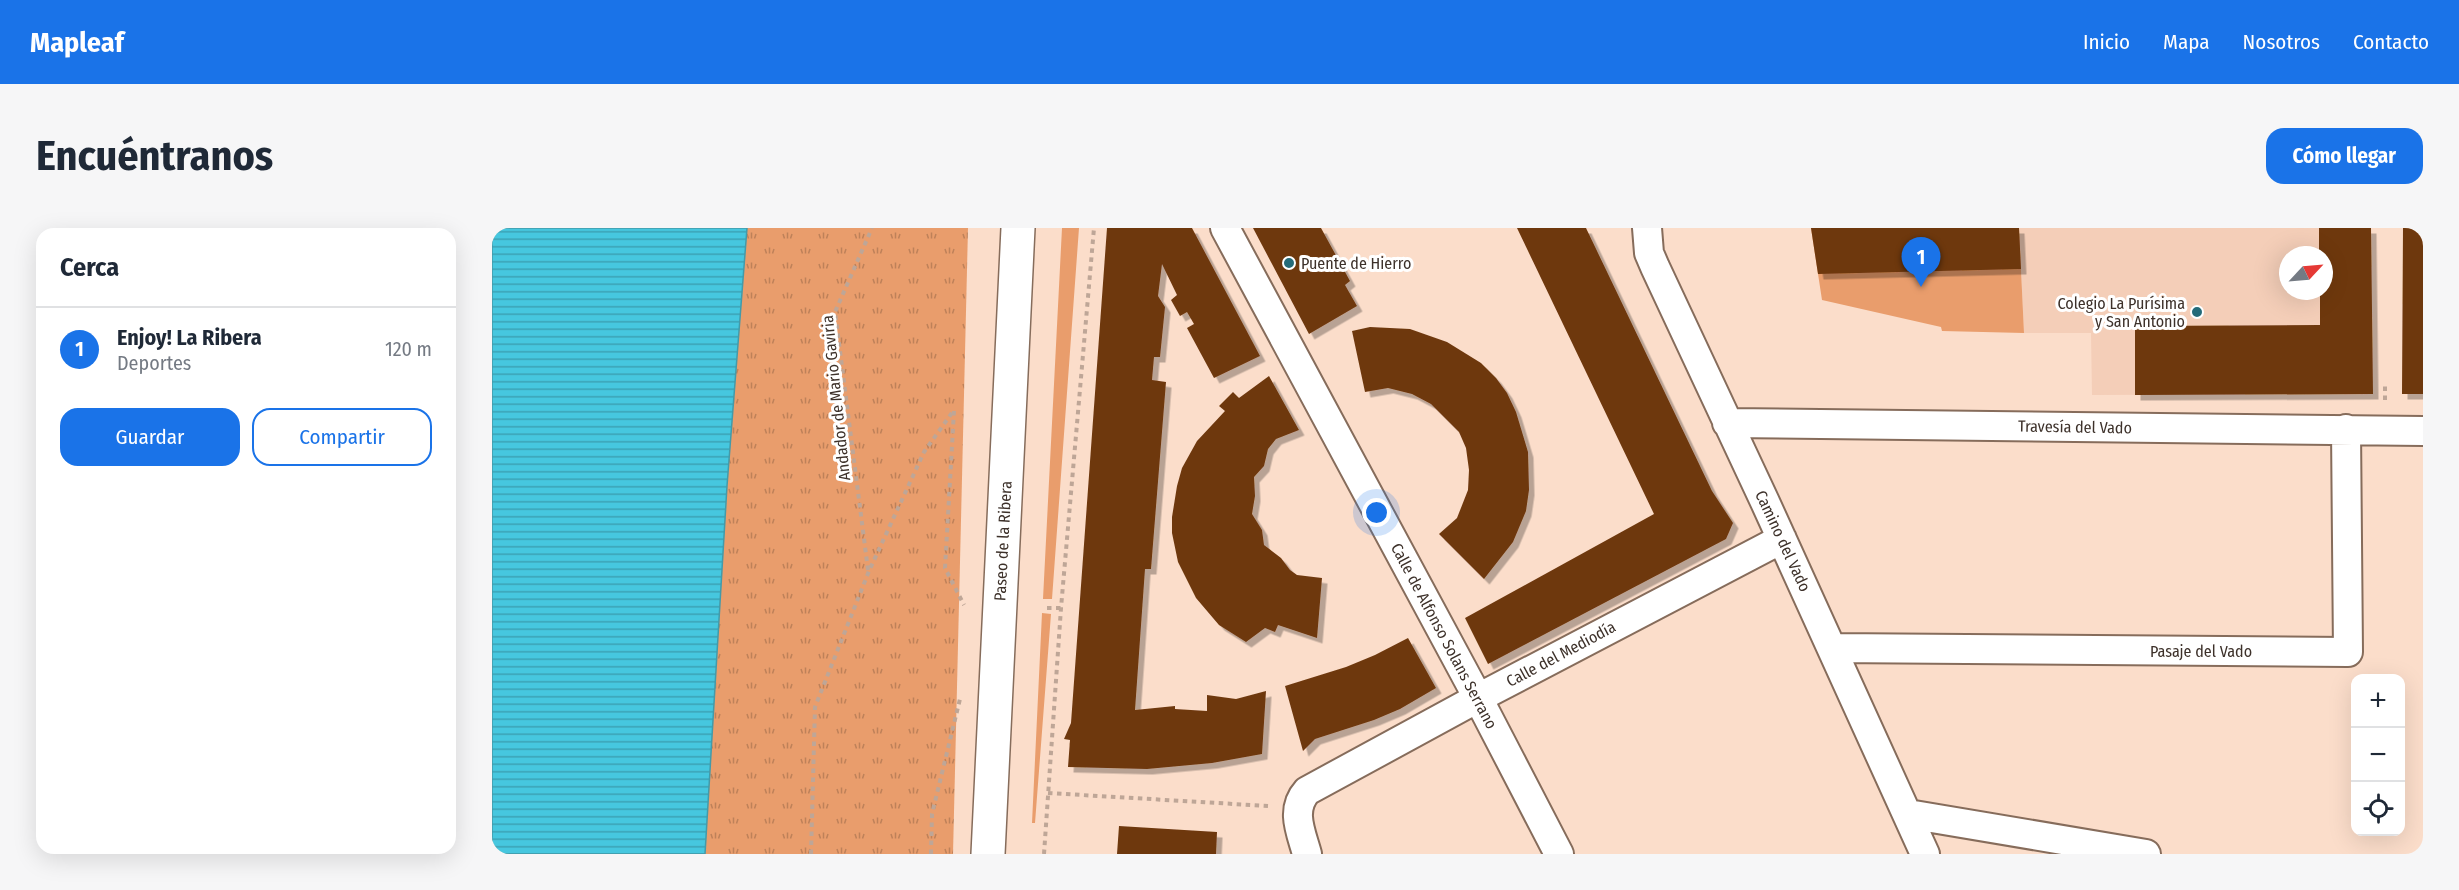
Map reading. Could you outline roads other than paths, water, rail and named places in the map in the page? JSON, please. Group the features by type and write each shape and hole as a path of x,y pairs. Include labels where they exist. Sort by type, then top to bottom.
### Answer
{"main road":[{"name":"Paseo de la Ribera","path":"988,854 1018,228"}],"street":[{"name":"Calle de Alfonso Solans Serrano","path":"1225,228 1478,698 1559,854"},
{"name":"Camino del Vado","path":"1647,228 1649,253 1655,267 1925,854"},
{"name":"Travesía del Vado","path":"1727,423 2423,431"},
{"name":"Pasaje del Vado","path":"1832,648 2348,652 2346,429"},
{"name":"Calle del Mediodía","path":"1307,854 1297,819 1297,808 1299,800 1307,791 1478,698 1782,539"},
{"path":"1908,814 2146,854"}],"water":[{"path":"492,228 747,228 727,486 705,854 492,854"}],"place":[{"name":"Puente de Hierro","path":"1289,263"},
{"name":"Enjoy! La Ribera","path":"1921,287"},
{"name":"Colegio La Purísima y San Antonio","path":"2197,312"}]}
